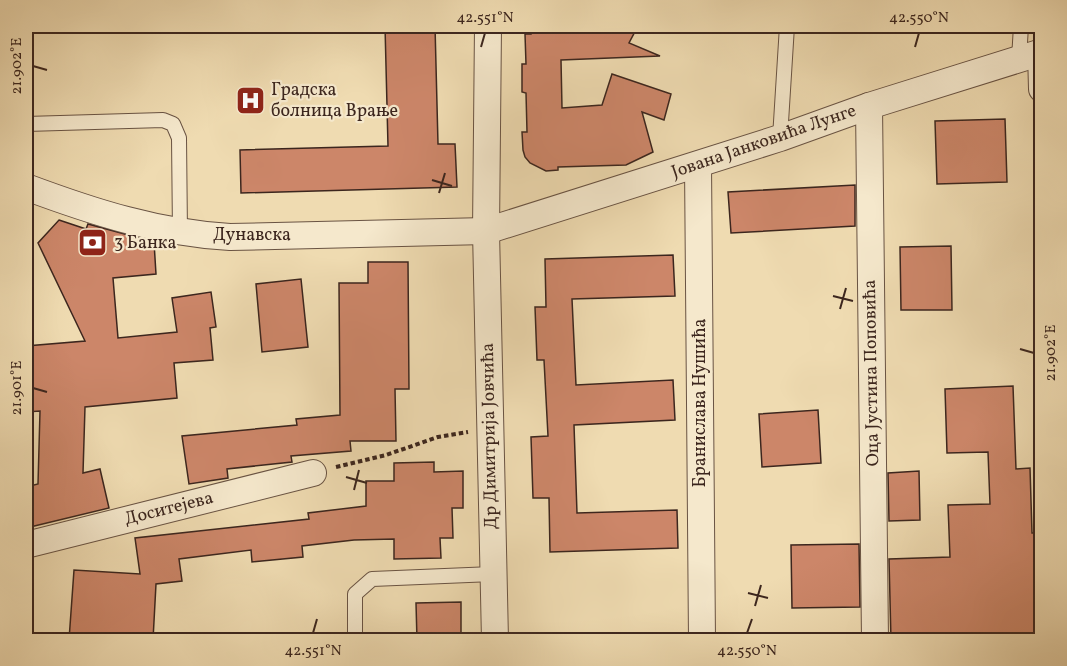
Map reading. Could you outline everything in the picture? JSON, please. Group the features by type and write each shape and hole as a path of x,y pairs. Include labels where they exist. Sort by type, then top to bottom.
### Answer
{"street":[{"name":"Др Димитрија Јовчића","path":"488,26 486,231 495,640"},
{"name":"Јована Јанковића Лунге","path":"486,231 698,165 869,106 1034,54"},
{"path":"1034,54 1041,89"},
{"name":"Оца Јустина Поповића","path":"869,106 875,640"},
{"name":"Бранислава Нушића","path":"698,165 702,640"},
{"name":"Дунавска","path":"26,187 96,212 193,235 230,237 486,231"},
{"name":"Доситејева","path":"26,545 313,473"}],"lane":[{"path":"780,138 787,26"},
{"path":"1021,26 1034,54"},
{"path":"26,124 163,120 173,124 180,138 180,232"},
{"path":"355,640 355,594 372,579 494,574"}],"path":[{"path":"313,473 386,455 438,437 489,429"}],"building":[{"path":"385,26 435,26 438,144 455,144 457,187 241,193 240,150 388,146"},
{"path":"531,26 638,26 629,43 660,56 561,60 562,108 602,105 612,74 671,94 664,120 642,112 653,152 626,165 558,167 558,170 546,171 530,163 523,150 522,132 527,132 526,93 522,92 522,64 526,64 525,34 531,34"},
{"path":"1005,119 1007,182 937,184 935,121"},
{"path":"855,185 855,226 731,233 728,192"},
{"path":"59,220 86,229 88,224 154,242 156,274 113,278 118,338 177,332 172,298 211,292 216,327 210,328 213,360 174,363 177,398 85,407 83,473 100,469 109,508 26,528 26,487 38,484 40,411 26,412 26,346 85,341 38,243"},
{"path":"951,246 952,310 901,310 900,247"},
{"path":"673,255 675,296 572,299 576,385 673,380 675,420 574,425 577,513 677,510 678,548 550,552 549,498 533,498 531,437 548,436 544,360 537,360 535,307 546,307 545,259"},
{"path":"368,262 408,262 409,389 395,389 396,441 350,441 351,451 291,456 292,462 227,469 228,478 189,484 182,436 297,425 296,419 340,415 339,283 368,283"},
{"path":"301,279 308,347 262,352 256,284"},
{"path":"1013,386 1016,469 1030,468 1032,533 1037,533 1040,640 891,640 889,559 950,557 948,505 990,504 988,452 947,453 945,389"},
{"path":"818,410 821,463 762,467 759,414"},
{"path":"434,462 434,472 463,471 463,508 452,508 453,538 440,538 441,558 394,559 394,539 354,540 302,546 303,557 252,562 251,550 179,559 182,581 156,584 153,640 69,640 74,570 140,574 135,538 309,519 308,513 366,506 366,481 394,481 394,463"},
{"path":"919,471 920,520 889,521 888,473"},
{"path":"859,544 860,607 792,608 791,545"},
{"path":"461,602 461,640 417,640 416,603"}],"place":[{"name":"Градска болница Врање","path":"250,100"},
{"name":"3 Банка","path":"93,243"}]}
